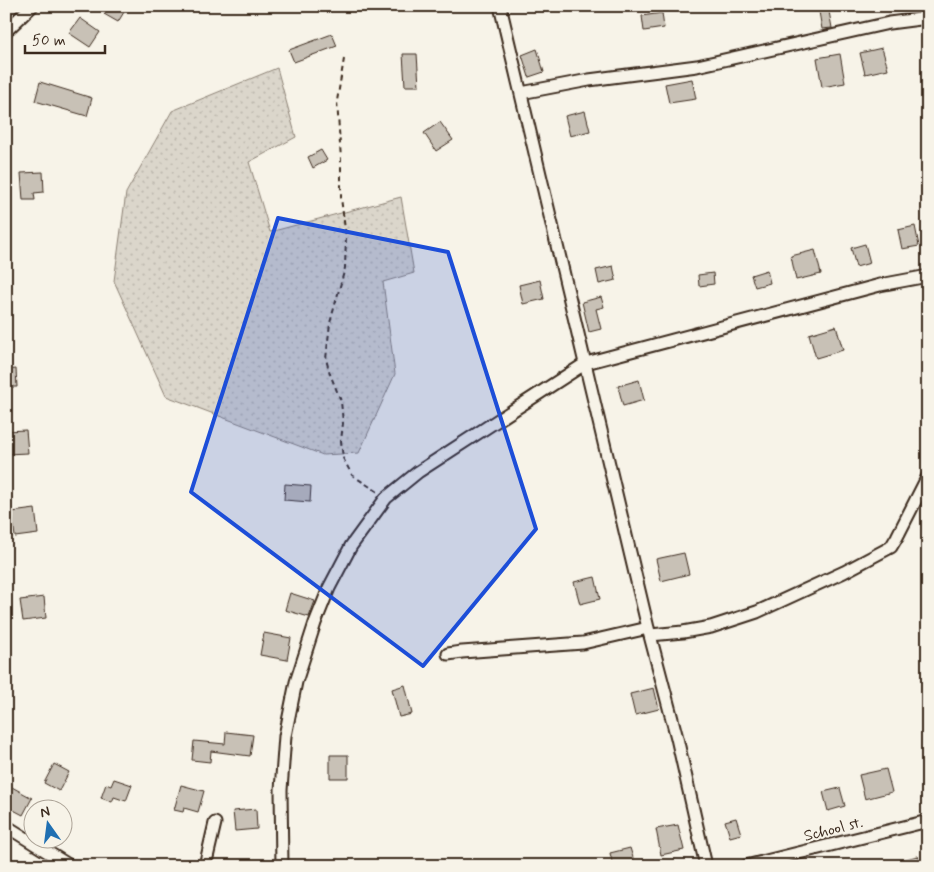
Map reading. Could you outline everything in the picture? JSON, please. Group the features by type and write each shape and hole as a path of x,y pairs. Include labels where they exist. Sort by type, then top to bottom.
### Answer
{"street":[{"path":"6,32 32,6"},
{"path":"500,6 649,631 677,738 706,866"},
{"path":"521,93 589,80 697,66 889,23 928,18"},
{"path":"282,866 284,736 296,682 314,623 329,588 351,546 386,498 418,472 586,362 880,286 928,276"},
{"path":"448,654 583,643 649,631 683,632 738,620 844,572 891,547 928,476"},
{"name":"School st.","path":"746,866 928,821"},
{"path":"205,866 215,823"},
{"path":"6,826 70,866"}],"path":[{"path":"344,59 337,101 341,159 341,198 346,237 345,268 330,323 326,359 341,401 344,423 341,441 343,458 352,475 386,498"}],"highlighted area":[{"path":"278,218 448,252 536,529 423,666 191,492"}],"shaded area":[{"path":"277,68 296,137 249,162 270,232 401,197 414,273 383,282 395,374 359,453 323,455 166,396 114,281 126,193 172,111"}],"building":[{"path":"109,6 115,6 124,12 118,22 104,14"},
{"path":"818,6 828,6 832,28 822,29"},
{"path":"662,13 664,28 644,31 642,16"},
{"path":"80,18 100,32 90,47 69,33"},
{"path":"332,34 337,46 294,62 289,50"},
{"path":"882,48 888,69 865,74 860,53"},
{"path":"537,49 544,72 529,77 522,55"},
{"path":"403,54 417,54 419,86 405,86"},
{"path":"840,54 845,83 822,87 817,58"},
{"path":"692,79 696,99 669,103 665,84"},
{"path":"40,82 92,98 87,116 35,101"},
{"path":"585,111 590,131 570,136 565,116"},
{"path":"440,122 453,140 436,151 424,133"},
{"path":"321,150 327,160 313,168 308,157"},
{"path":"43,172 44,192 34,193 35,200 23,200 21,173"},
{"path":"915,226 919,246 902,249 898,230"},
{"path":"865,244 870,263 856,267 851,248"},
{"path":"815,250 821,274 796,280 791,256"},
{"path":"613,266 616,280 599,284 596,270"},
{"path":"767,270 770,283 755,287 751,275"},
{"path":"713,273 714,284 699,286 698,275"},
{"path":"540,280 544,299 523,304 519,285"},
{"path":"601,297 604,307 596,309 601,329 589,332 582,302"},
{"path":"836,326 843,350 816,358 809,334"},
{"path":"16,369 17,387 6,387 6,370"},
{"path":"639,380 644,400 623,406 618,386"},
{"path":"26,430 28,453 6,454 6,431"},
{"path":"285,484 311,486 310,502 284,500"},
{"path":"35,509 38,534 15,537 12,512"},
{"path":"684,553 689,574 661,581 656,559"},
{"path":"595,577 600,599 580,604 574,582"},
{"path":"290,593 315,601 309,617 285,610"},
{"path":"44,597 46,618 23,621 20,600"},
{"path":"264,633 291,638 287,660 260,655"},
{"path":"405,685 412,714 399,717 392,689"},
{"path":"654,688 659,709 635,715 630,694"},
{"path":"226,732 253,735 250,756 211,751 210,762 192,760 194,741 225,744"},
{"path":"330,755 348,755 348,778 330,778"},
{"path":"54,764 69,772 59,791 44,783"},
{"path":"886,769 892,792 865,799 859,775"},
{"path":"114,779 132,785 126,801 114,797 112,802 101,798 106,784 111,786"},
{"path":"181,785 204,791 198,812 184,808 183,812 174,810"},
{"path":"10,786 32,798 31,800 22,800 22,814 6,806 6,794"},
{"path":"840,788 845,806 828,811 823,792"},
{"path":"256,809 257,829 235,831 233,811"},
{"path":"736,818 741,834 730,837 725,821"},
{"path":"678,825 684,850 661,855 656,829"},
{"path":"630,848 635,864 613,866 610,853"},
{"path":"918,856 921,866 893,866 893,862"}]}
